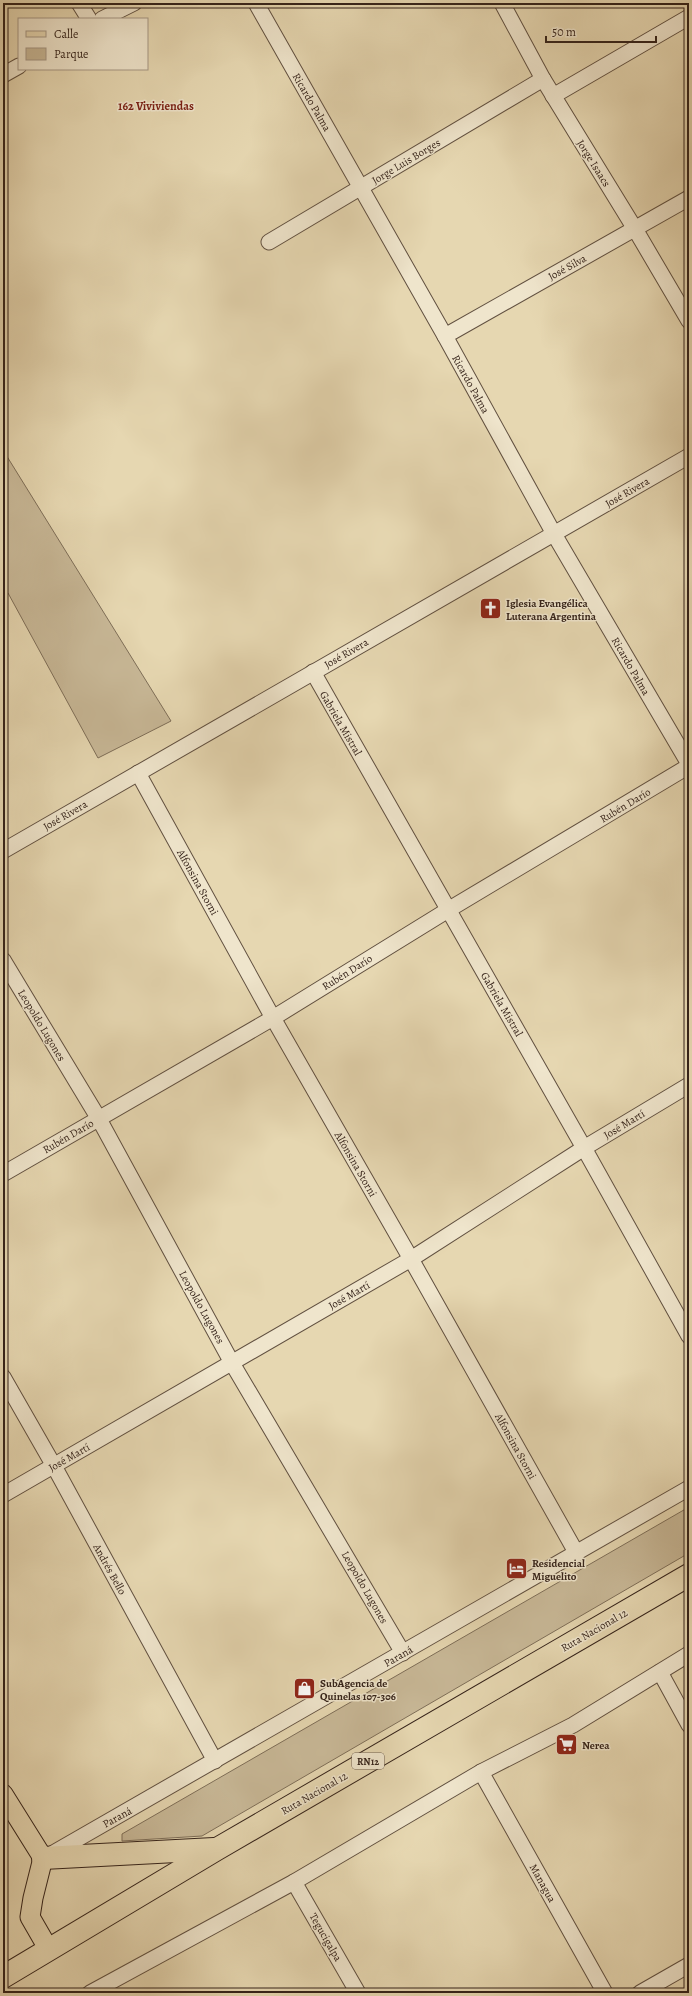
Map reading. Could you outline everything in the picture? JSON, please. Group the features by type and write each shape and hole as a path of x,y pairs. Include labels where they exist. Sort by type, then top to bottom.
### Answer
{"highway":[{"name":"Ruta Nacional 12","path":"3,1977 217,1849 689,1575"},
{"path":"43,1858 217,1849"}],"main road":[{"path":"3,1794 43,1858 30,1917 49,1950"}],"street":[{"path":"80,3 88,18"},
{"path":"104,18 134,3"},
{"name":"Ricardo Palma","path":"256,3 445,336 554,534 689,765"},
{"name":"Jorge Isaacs","path":"502,3 543,79 635,229 689,321"},
{"path":"553,96 689,17"},
{"path":"3,75 18,67"},
{"name":"Jorge Luis Borges","path":"269,242 543,79"},
{"name":"José Silva","path":"445,336 689,198"},
{"name":"José Rivera","path":"3,851 689,456"},
{"name":"Gabriela Mistral","path":"313,672 584,1148 689,1336"},
{"name":"Rubén Darío","path":"3,1174 272,1018 689,765"},
{"name":"Alfonsina Storni","path":"138,773 272,1018 411,1259 577,1554"},
{"name":"Leopoldo Lugones","path":"3,960 99,1118 232,1363 403,1653"},
{"name":"José Martí","path":"3,1495 411,1259 584,1148 689,1085"},
{"name":"Andrés Bello","path":"3,1377 54,1466 215,1762"},
{"name":"Paraná","path":"43,1858 215,1762 689,1488"},
{"path":"90,1993 116,1987 481,1772 573,1725 689,1654"},
{"path":"660,1672 689,1725"},
{"name":"Managua","path":"481,1772 605,1993"},
{"name":"Tegucigalpa","path":"294,1882 358,1993"},
{"path":"640,1993 689,1965"}],"green space":[{"path":"3,450 171,721 98,758 8,593 3,595"},
{"path":"689,1507 689,1553 202,1836 122,1841 122,1834"}],"place":[{"name":"Iglesia Evangélica Luterana Argentina","path":"490,609"},
{"name":"Residencial Miguelito","path":"517,1569"},
{"name":"SubAgencia de Quinelas 107-306","path":"305,1689"},
{"name":"Nerea","path":"566,1745"}],"district":[{"name":"162 Viviviendas","path":"156,106"}]}
